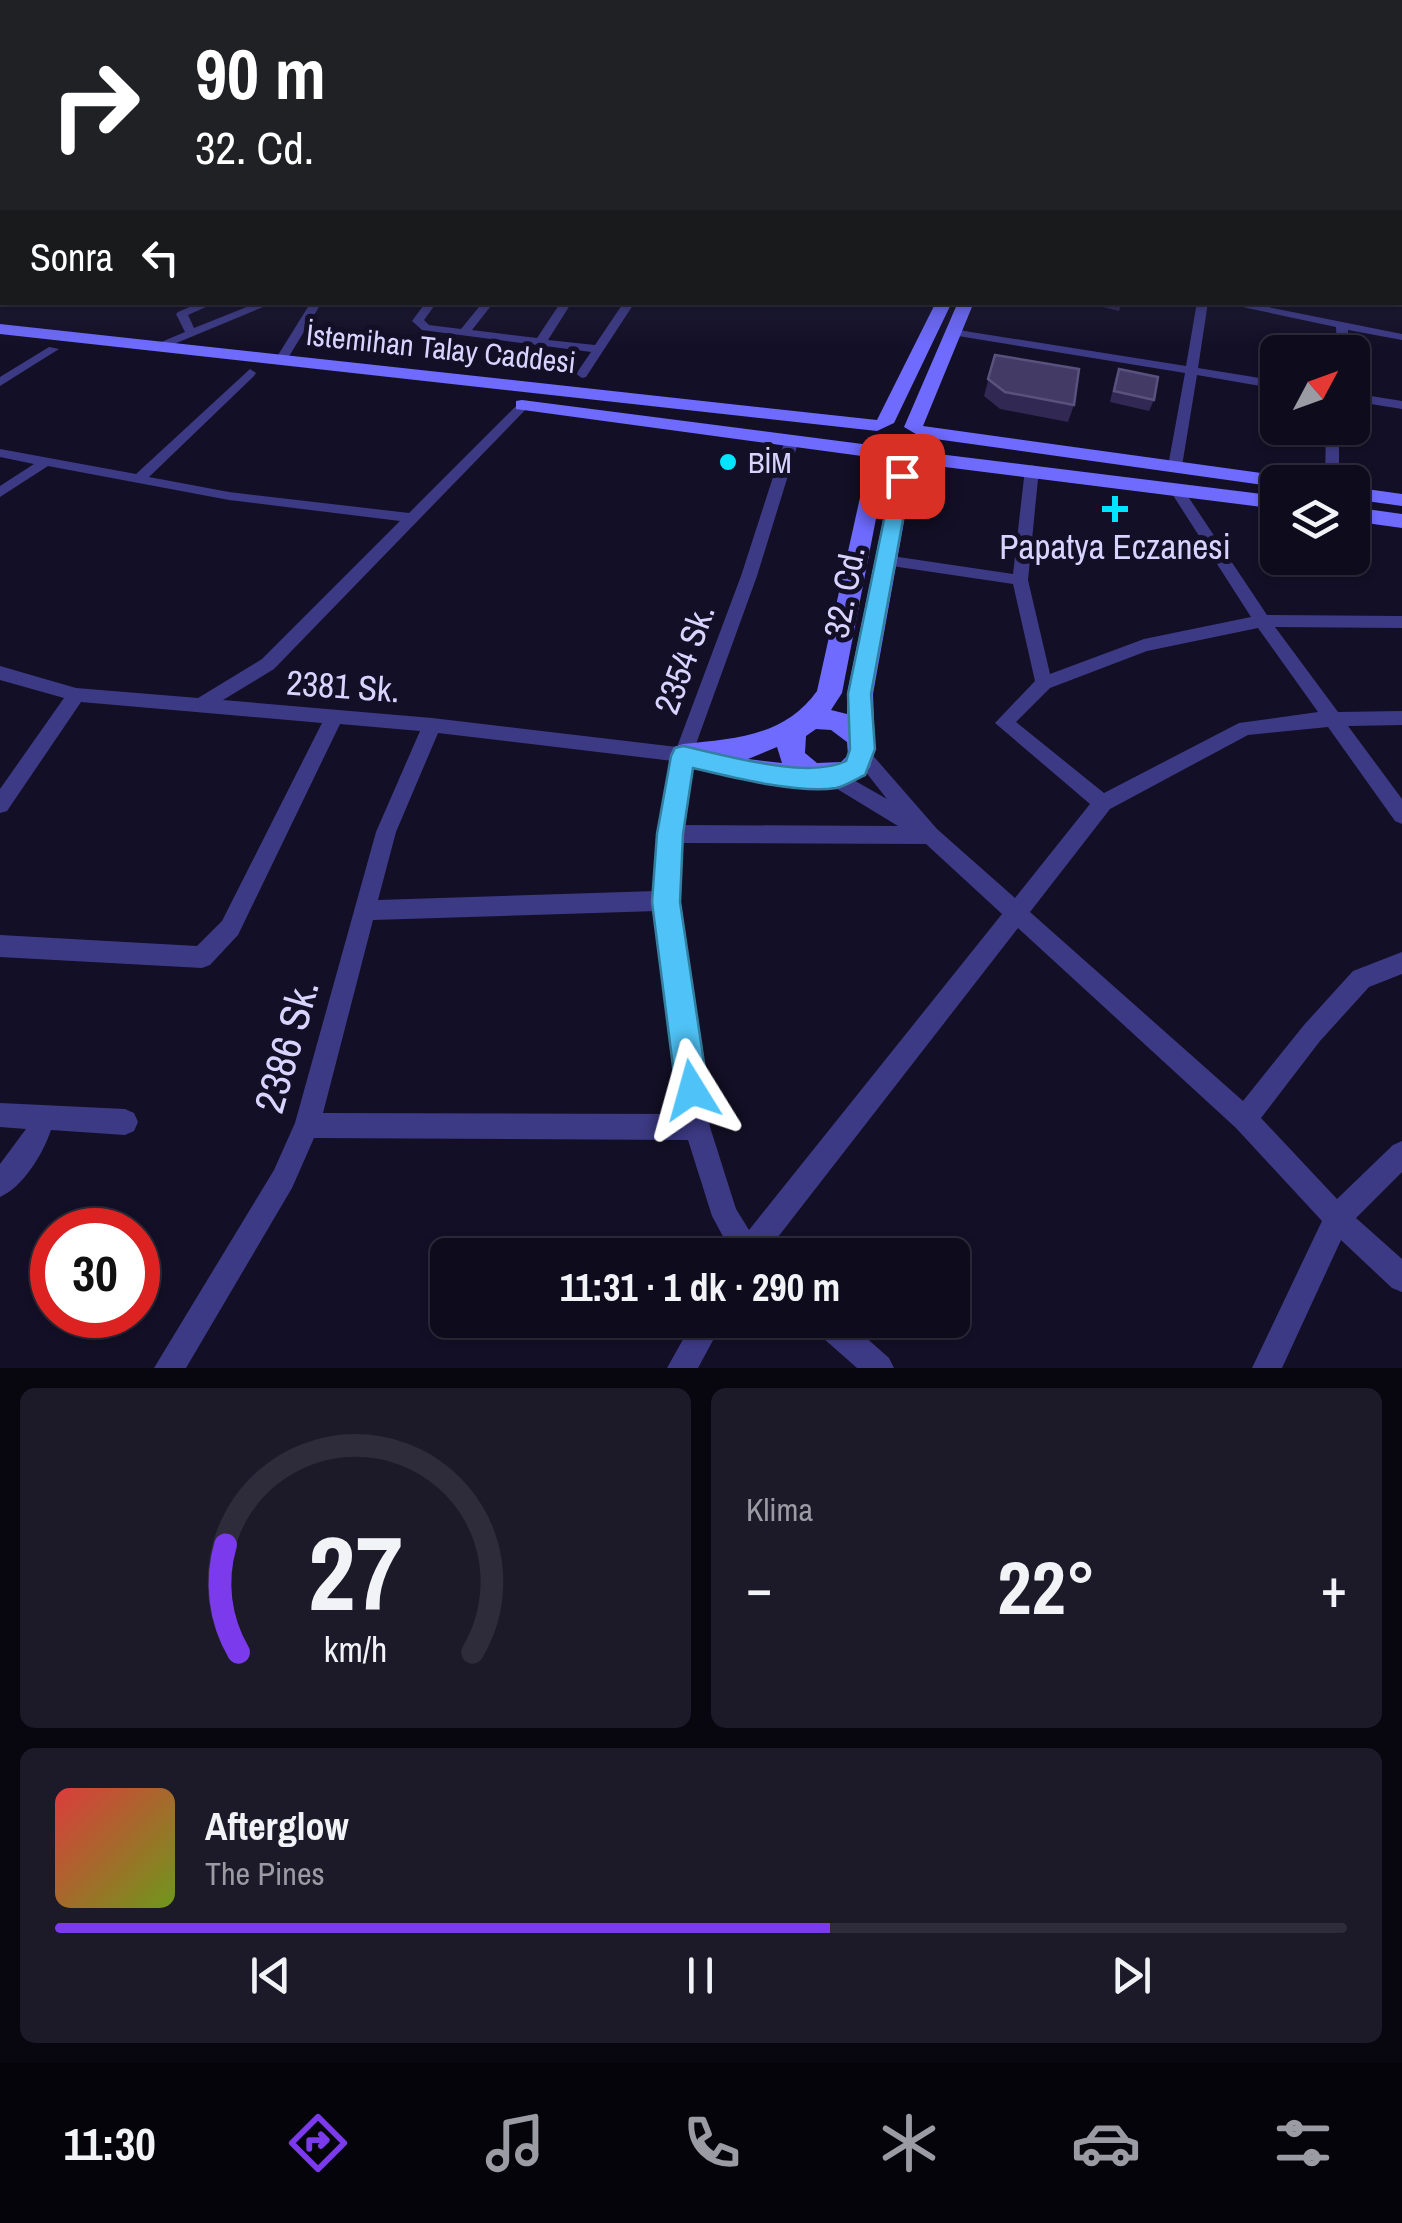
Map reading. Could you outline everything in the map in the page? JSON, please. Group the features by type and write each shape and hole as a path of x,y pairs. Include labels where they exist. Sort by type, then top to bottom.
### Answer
{"main road":[{"path":"881,424 942,305"},
{"path":"917,429 965,305"},
{"name":"İstemihan Talay Caddesi","path":"0,329 917,429"},
{"name":"İstemihan Talay Caddesi","path":"0,344 524,405 918,459"},
{"name":"32. Cd.","path":"802,725 830,693 874,454 864,439 881,424"},
{"path":"917,429 931,447 918,459"},
{"path":"917,429 1260,479"},
{"path":"918,459 1260,501"},
{"name":"32. Cd.","path":"861,748 860,694 885,560 902,476 918,459"},
{"path":"1370,496 1402,500"},
{"path":"1370,517 1402,521"},
{"path":"845,724 861,748 856,768 829,778 752,771 683,756 744,749 802,725 845,724"},
{"path":"802,725 789,749 793,759 811,774 829,778"}],"street":[{"path":"191,334 182,314 204,305"},
{"path":"158,347 263,305"},
{"path":"281,360 315,305"},
{"path":"430,305 418,321 426,328 597,350"},
{"path":"465,332 487,305"},
{"path":"540,343 565,305"},
{"path":"582,374 628,305"},
{"path":"1174,466 1202,305"},
{"path":"1239,305 1402,337"},
{"path":"1342,326 1342,335"},
{"path":"952,332 1260,382"},
{"path":"0,382 53,349"},
{"path":"138,480 250,373"},
{"path":"1370,400 1402,405"},
{"path":"198,706 268,664 524,405"},
{"name":"2354 Sk.","path":"738,1238 725,1216 697,1127 666,902 670,834 683,756 749,576 792,440"},
{"path":"0,453 138,480 410,518"},
{"path":"0,494 44,463"},
{"path":"1032,470 1020,580 1044,683"},
{"path":"1176,489 1262,621 1402,814"},
{"path":"885,560 1020,580"},
{"path":"1103,803 1004,723 1044,683 1144,645 1262,621 1402,622"},
{"name":"2381 Sk.","path":"0,673 76,694 432,725 683,756"},
{"path":"0,805 76,694"},
{"path":"0,946 202,957 230,928 334,718"},
{"path":"761,1238 1103,803 1245,728 1333,719 1402,718"},
{"name":"2386 Sk.","path":"169,1368 283,1179 307,1124 386,832 432,725"},
{"path":"861,748 930,836 1245,1119 1338,1218 1402,1278"},
{"path":"829,778 930,836"},
{"path":"670,834 930,836"},
{"path":"366,910 666,902"},
{"path":"1245,1119 1312,1033 1361,979 1402,963"},
{"path":"0,1115 125,1122"},
{"path":"0,1184 34,1144 43,1117"},
{"path":"307,1124 697,1127"},
{"path":"1267,1368 1338,1218 1402,1154"},
{"path":"682,1368 700,1338"},
{"path":"845,1338 879,1368"}],"building":[{"path":"995,355 1079,369 1074,405 1005,392 988,379"},
{"path":"1119,369 1158,377 1154,400 1114,391"}],"place":[{"name":"BİM","path":"728,462"},
{"name":"Papatya Eczanesi","path":"1115,509"}],"route":[{"path":"692,1090 666,902 670,834 683,756 752,771 823,778 836,778 856,768 862,759 860,694 902,476"}]}
